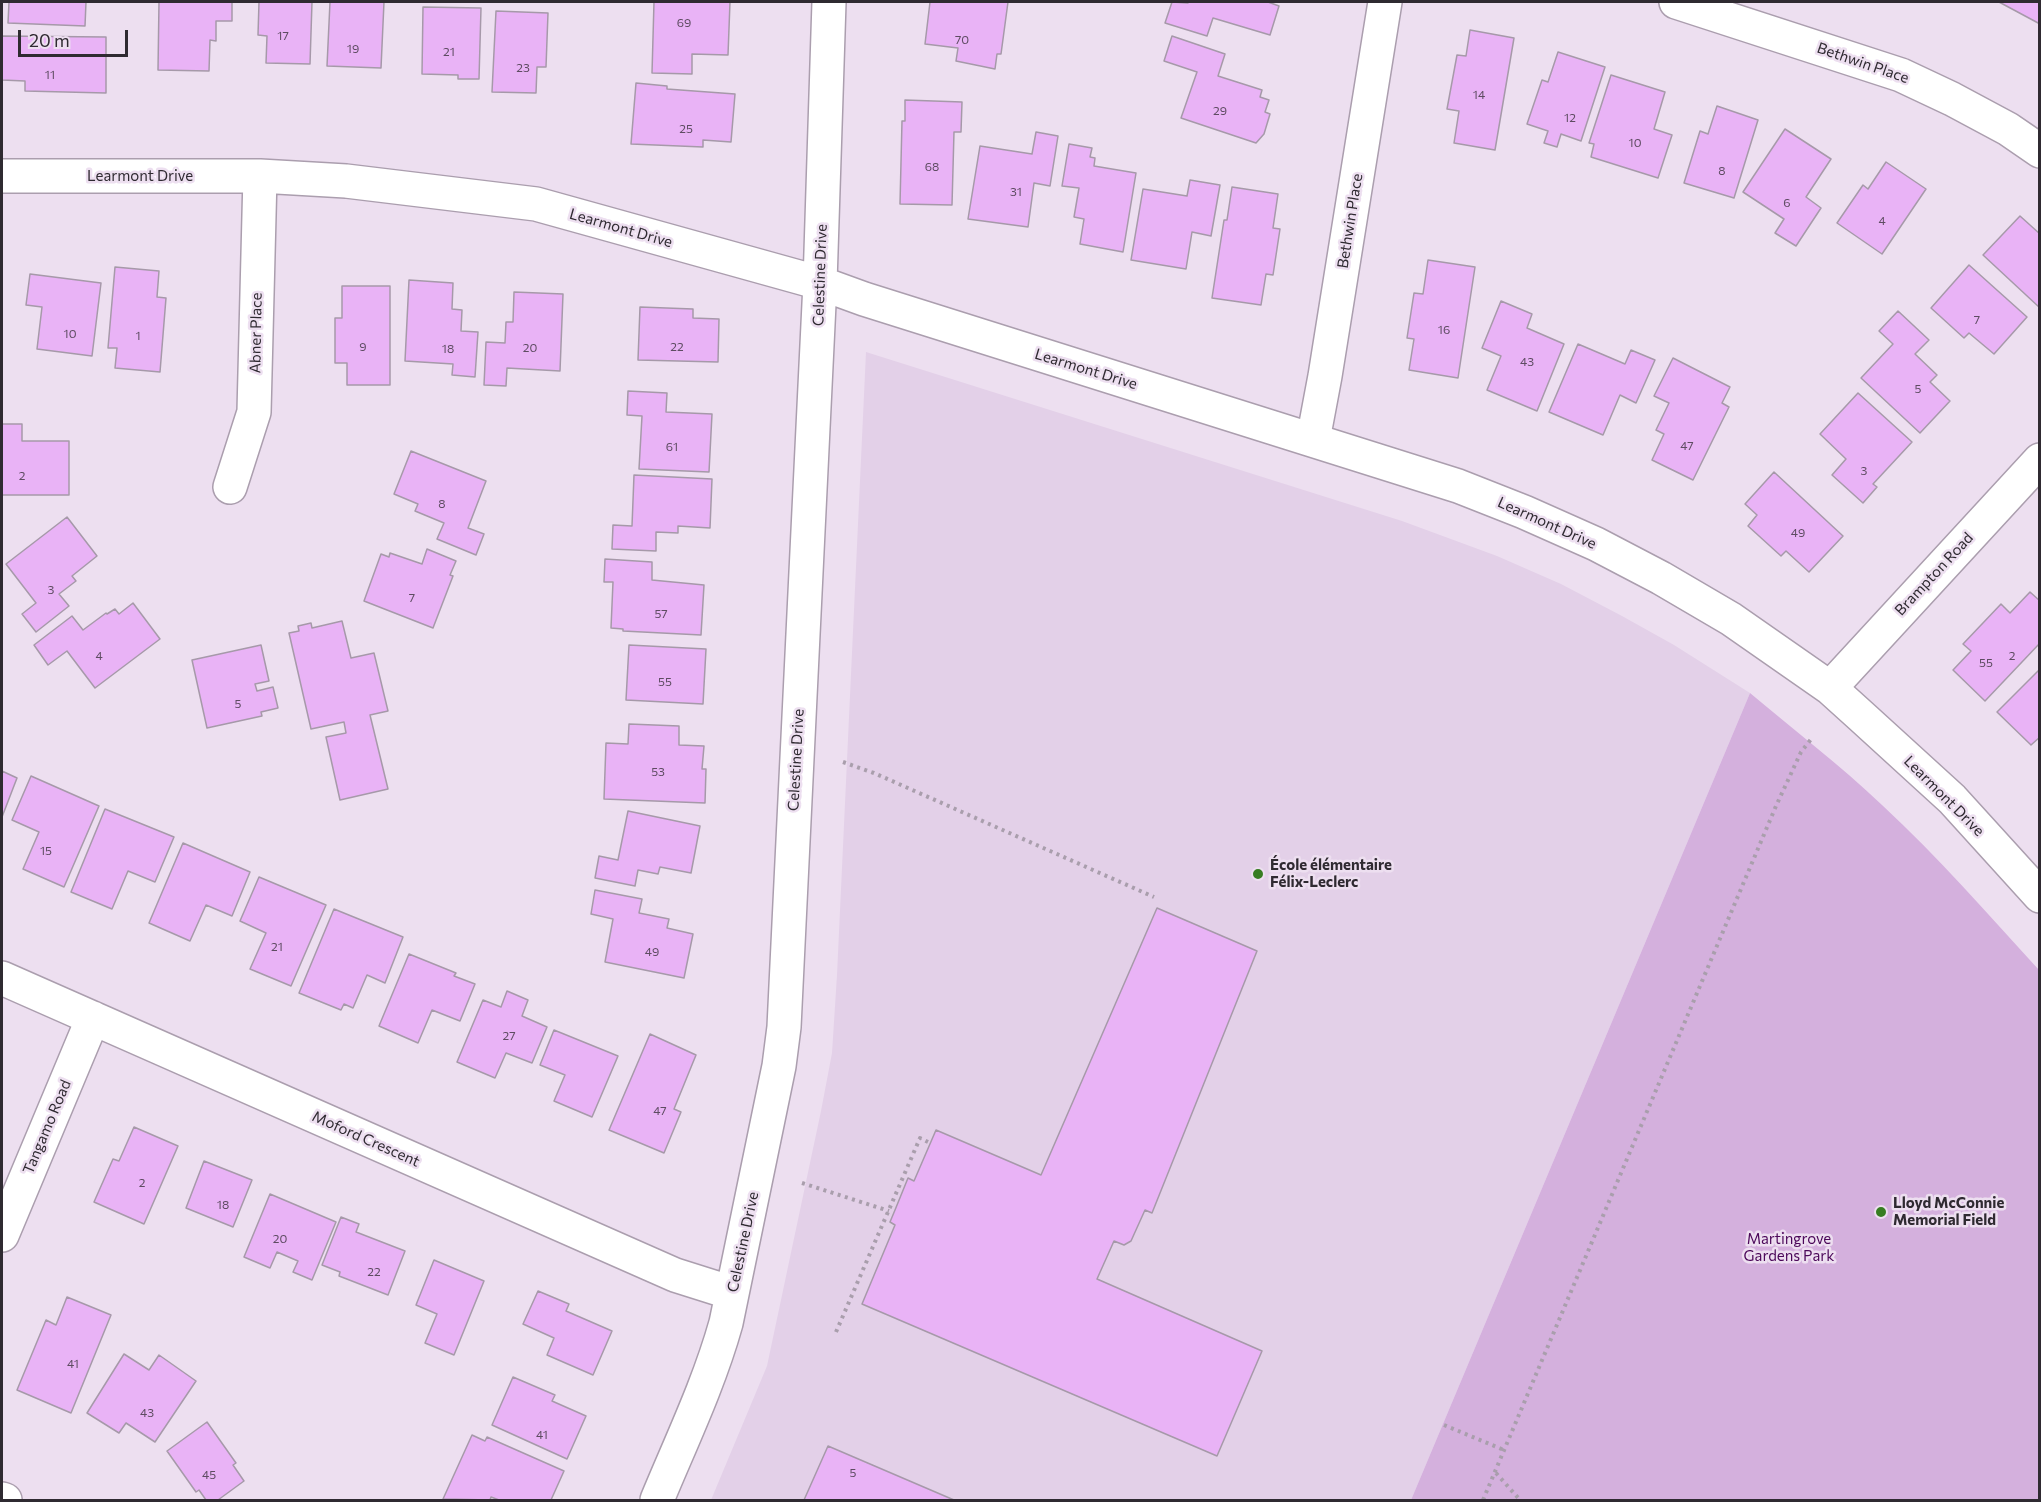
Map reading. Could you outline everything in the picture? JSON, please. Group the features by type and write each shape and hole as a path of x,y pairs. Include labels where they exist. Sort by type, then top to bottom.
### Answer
{"street":[{"name":"Celestine Drive","path":"657,1500 716,1357 732,1293 779,1066 784,1028 820,283 829,2"},
{"name":"Bethwin Place","path":"1313,440 1385,2"},
{"name":"Bethwin Place","path":"1676,2 1901,75 2008,129 2040,151"},
{"name":"Learmont Drive","path":"2,176 260,176 346,181 536,204 820,283 864,299 1458,486 1596,544 1661,578 1731,619 1830,688 1952,799 2040,896"},
{"name":"Abner Place","path":"230,487 254,412 260,176"},
{"name":"Brampton Road","path":"1830,688 2040,460"},
{"name":"Moford Crescent","path":"2,978 675,1275 732,1293"},
{"name":"Tangamo Road","path":"2,1235 93,1018"}],"path":[{"path":"1483,1500 1776,806 1801,752 1812,738"},
{"path":"843,762 874,773 1154,897"},
{"path":"836,1332 920,1138 928,1142"},
{"path":"802,1183 889,1211"},
{"path":"1444,1425 1504,1450"},
{"path":"1496,1473 1520,1500"}],"shaded area":[{"name":"École élémentaire Félix-Leclerc","path":"866,352 1402,521 1497,556 1561,584 1622,616 1674,645 1750,693 1411,1500 711,1500 767,1366 832,1053"}],"green space":[{"name":"Martingrove Gardens Park","path":"1750,693 1850,776 1903,825 2039,970 2039,1500 1411,1500"}],"building":[{"path":"9,2 86,2 85,26 8,23"},
{"path":"159,2 232,2 232,21 216,21 216,41 210,40 209,71 158,70"},
{"path":"259,2 312,2 310,64 266,63 267,36 258,35"},
{"path":"330,2 384,2 381,68 327,66"},
{"path":"654,2 730,2 728,55 692,54 692,74 652,73"},
{"path":"930,2 1008,2 1001,54 997,54 995,69 956,61 958,48 925,44"},
{"path":"1172,2 1268,2 1279,6 1270,35 1213,18 1207,36 1165,23"},
{"path":"1999,2 2040,2 2040,24"},
{"path":"423,7 481,8 479,79 458,79 458,75 422,74"},
{"path":"496,11 548,13 546,67 537,67 536,93 492,92"},
{"path":"1470,30 1514,38 1495,150 1454,143 1459,111 1447,109 1457,55 1466,56"},
{"path":"2,36 106,37 106,93 25,91 25,81 2,80"},
{"path":"1172,36 1225,54 1218,76 1262,90 1260,97 1269,100 1265,112 1270,114 1264,134 1256,143 1181,118 1197,72 1164,61"},
{"path":"1558,52 1605,67 1581,141 1561,134 1557,147 1544,143 1548,131 1527,124 1542,80 1548,82"},
{"path":"1611,75 1665,92 1654,129 1672,135 1658,178 1591,157 1594,144 1589,143"},
{"path":"636,83 667,86 667,89 735,94 731,142 703,140 703,147 631,144"},
{"path":"905,100 962,102 961,132 954,132 952,205 900,204 902,121 905,121"},
{"path":"1717,106 1758,120 1734,198 1684,183 1700,131 1708,134"},
{"path":"1785,129 1831,159 1806,197 1821,208 1796,246 1775,233 1784,219 1743,192"},
{"path":"1036,132 1058,136 1050,186 1034,183 1028,227 968,219 980,146 1032,154"},
{"path":"1069,144 1092,148 1090,157 1095,158 1094,166 1136,173 1123,252 1080,244 1084,219 1074,217 1079,188 1062,186"},
{"path":"1886,162 1926,189 1882,254 1837,223 1863,185 1868,189"},
{"path":"1190,180 1220,185 1211,236 1192,232 1186,269 1131,260 1143,189 1187,196"},
{"path":"1232,187 1278,194 1273,228 1280,229 1273,275 1266,274 1261,305 1212,298 1224,220 1227,220"},
{"path":"2020,216 2040,234 2040,308 1983,255"},
{"path":"1428,260 1475,267 1458,378 1409,370 1414,339 1407,338 1414,293 1423,294"},
{"path":"1969,265 2027,317 1994,354 1969,333 1964,338 1931,308"},
{"path":"115,267 159,271 157,297 166,298 160,372 115,368 117,348 108,348"},
{"path":"30,274 101,283 92,356 37,349 42,307 26,305"},
{"path":"409,280 453,283 452,309 462,310 461,331 478,332 475,377 452,375 453,364 405,361"},
{"path":"342,286 390,286 390,385 347,385 347,363 335,363 335,318 342,318"},
{"path":"514,292 563,294 560,371 507,368 506,386 484,385 486,342 505,343 506,322 513,322"},
{"path":"1501,301 1532,314 1527,328 1564,344 1537,411 1487,390 1501,356 1482,348"},
{"path":"640,307 693,309 693,318 719,319 718,362 638,360"},
{"path":"1898,311 1929,340 1915,354 1937,375 1930,382 1950,401 1920,433 1861,378 1893,344 1879,331"},
{"path":"1578,344 1625,364 1631,350 1655,360 1636,403 1620,395 1603,435 1549,412"},
{"path":"1673,358 1730,387 1722,403 1729,407 1693,480 1652,460 1664,434 1656,430 1669,403 1654,396"},
{"path":"628,391 667,393 666,412 712,414 709,472 639,469 642,416 627,415"},
{"path":"1858,393 1912,442 1873,484 1877,487 1863,503 1832,475 1846,459 1820,434"},
{"path":"2,424 22,424 22,441 69,441 69,495 2,495"},
{"path":"411,451 486,481 468,528 484,534 476,555 437,539 444,523 415,511 418,504 394,494"},
{"path":"1774,472 1843,536 1809,572 1786,551 1781,556 1748,526 1757,515 1745,504"},
{"path":"634,475 712,479 710,528 678,526 678,533 656,532 656,551 612,549 613,525 632,526"},
{"path":"67,517 97,556 72,576 76,581 59,594 69,606 36,632 22,614 36,603 6,564"},
{"path":"427,549 456,561 450,575 453,576 433,628 364,601 381,554 389,557 390,553 422,564"},
{"path":"605,559 652,562 652,580 704,585 701,635 623,631 623,629 611,628 613,582 604,582"},
{"path":"2030,592 2040,601 2040,643 1985,701 1953,670 1971,651 1963,644 2001,604 2010,613"},
{"path":"133,603 160,639 95,688 67,651 48,665 34,645 72,616 83,630 106,613 115,609 119,614"},
{"path":"342,621 351,658 374,653 388,711 370,715 388,789 340,800 326,737 346,733 344,722 311,729 289,633 299,631 298,626 311,623 312,628"},
{"path":"261,645 269,681 255,684 257,691 273,687 278,708 261,712 262,716 207,728 192,660"},
{"path":"629,645 706,649 703,704 626,700"},
{"path":"2040,669 2040,737 2031,745 1997,712"},
{"path":"629,724 679,726 679,745 704,746 702,769 706,769 705,803 604,799 606,743 628,744"},
{"path":"2,771 17,778 2,817"},
{"path":"31,776 99,806 64,887 23,869 39,832 12,820"},
{"path":"105,809 174,837 155,882 128,871 112,909 71,892"},
{"path":"628,811 700,826 691,873 660,867 658,874 638,870 635,886 595,878 599,856 618,860"},
{"path":"183,843 250,872 232,916 206,905 190,941 149,923"},
{"path":"259,877 326,905 291,986 250,969 266,933 240,921"},
{"path":"595,890 642,899 639,913 669,919 667,928 693,934 684,978 605,962 613,919 591,914"},
{"path":"1157,908 1257,951 1152,1213 1145,1210 1131,1241 1124,1245 1114,1241 1097,1279 1262,1351 1217,1456 862,1304 895,1225 890,1222 908,1178 914,1181 936,1130 1041,1175"},
{"path":"334,909 403,937 385,983 367,975 353,1008 344,1004 341,1010 299,993"},
{"path":"409,954 456,973 454,976 475,984 460,1021 432,1010 418,1043 379,1026"},
{"path":"507,991 528,1000 522,1016 547,1027 532,1063 506,1053 495,1078 457,1062 483,1000 501,1007"},
{"path":"554,1030 618,1056 592,1117 554,1101 565,1075 540,1065"},
{"path":"650,1034 696,1055 674,1109 681,1112 664,1153 609,1130"},
{"path":"134,1127 178,1146 144,1224 94,1202 113,1159 119,1161"},
{"path":"204,1161 252,1180 233,1227 186,1208"},
{"path":"270,1194 336,1222 312,1280 293,1272 298,1261 277,1252 270,1268 244,1257"},
{"path":"341,1217 359,1224 356,1232 405,1251 388,1295 339,1276 340,1272 322,1265"},
{"path":"434,1260 484,1281 454,1355 425,1343 437,1314 416,1305"},
{"path":"538,1291 569,1304 566,1311 612,1331 593,1375 547,1355 554,1338 523,1324"},
{"path":"67,1297 111,1315 71,1413 17,1390 46,1320 56,1325"},
{"path":"124,1354 149,1370 159,1355 196,1381 155,1442 126,1423 119,1433 87,1413"},
{"path":"513,1377 555,1395 552,1401 586,1416 567,1459 492,1425"},
{"path":"207,1422 236,1463 233,1465 244,1481 218,1500 206,1500 199,1490 196,1492 167,1451"},
{"path":"472,1435 485,1441 487,1437 564,1471 551,1500 499,1500 491,1497 490,1500 443,1499"},
{"path":"828,1446 954,1500 804,1500"}],"place":[{"name":"École élémentaire Félix-Leclerc","path":"1258,874"},
{"name":"Lloyd McConnie Memorial Field","path":"1881,1212"}]}
